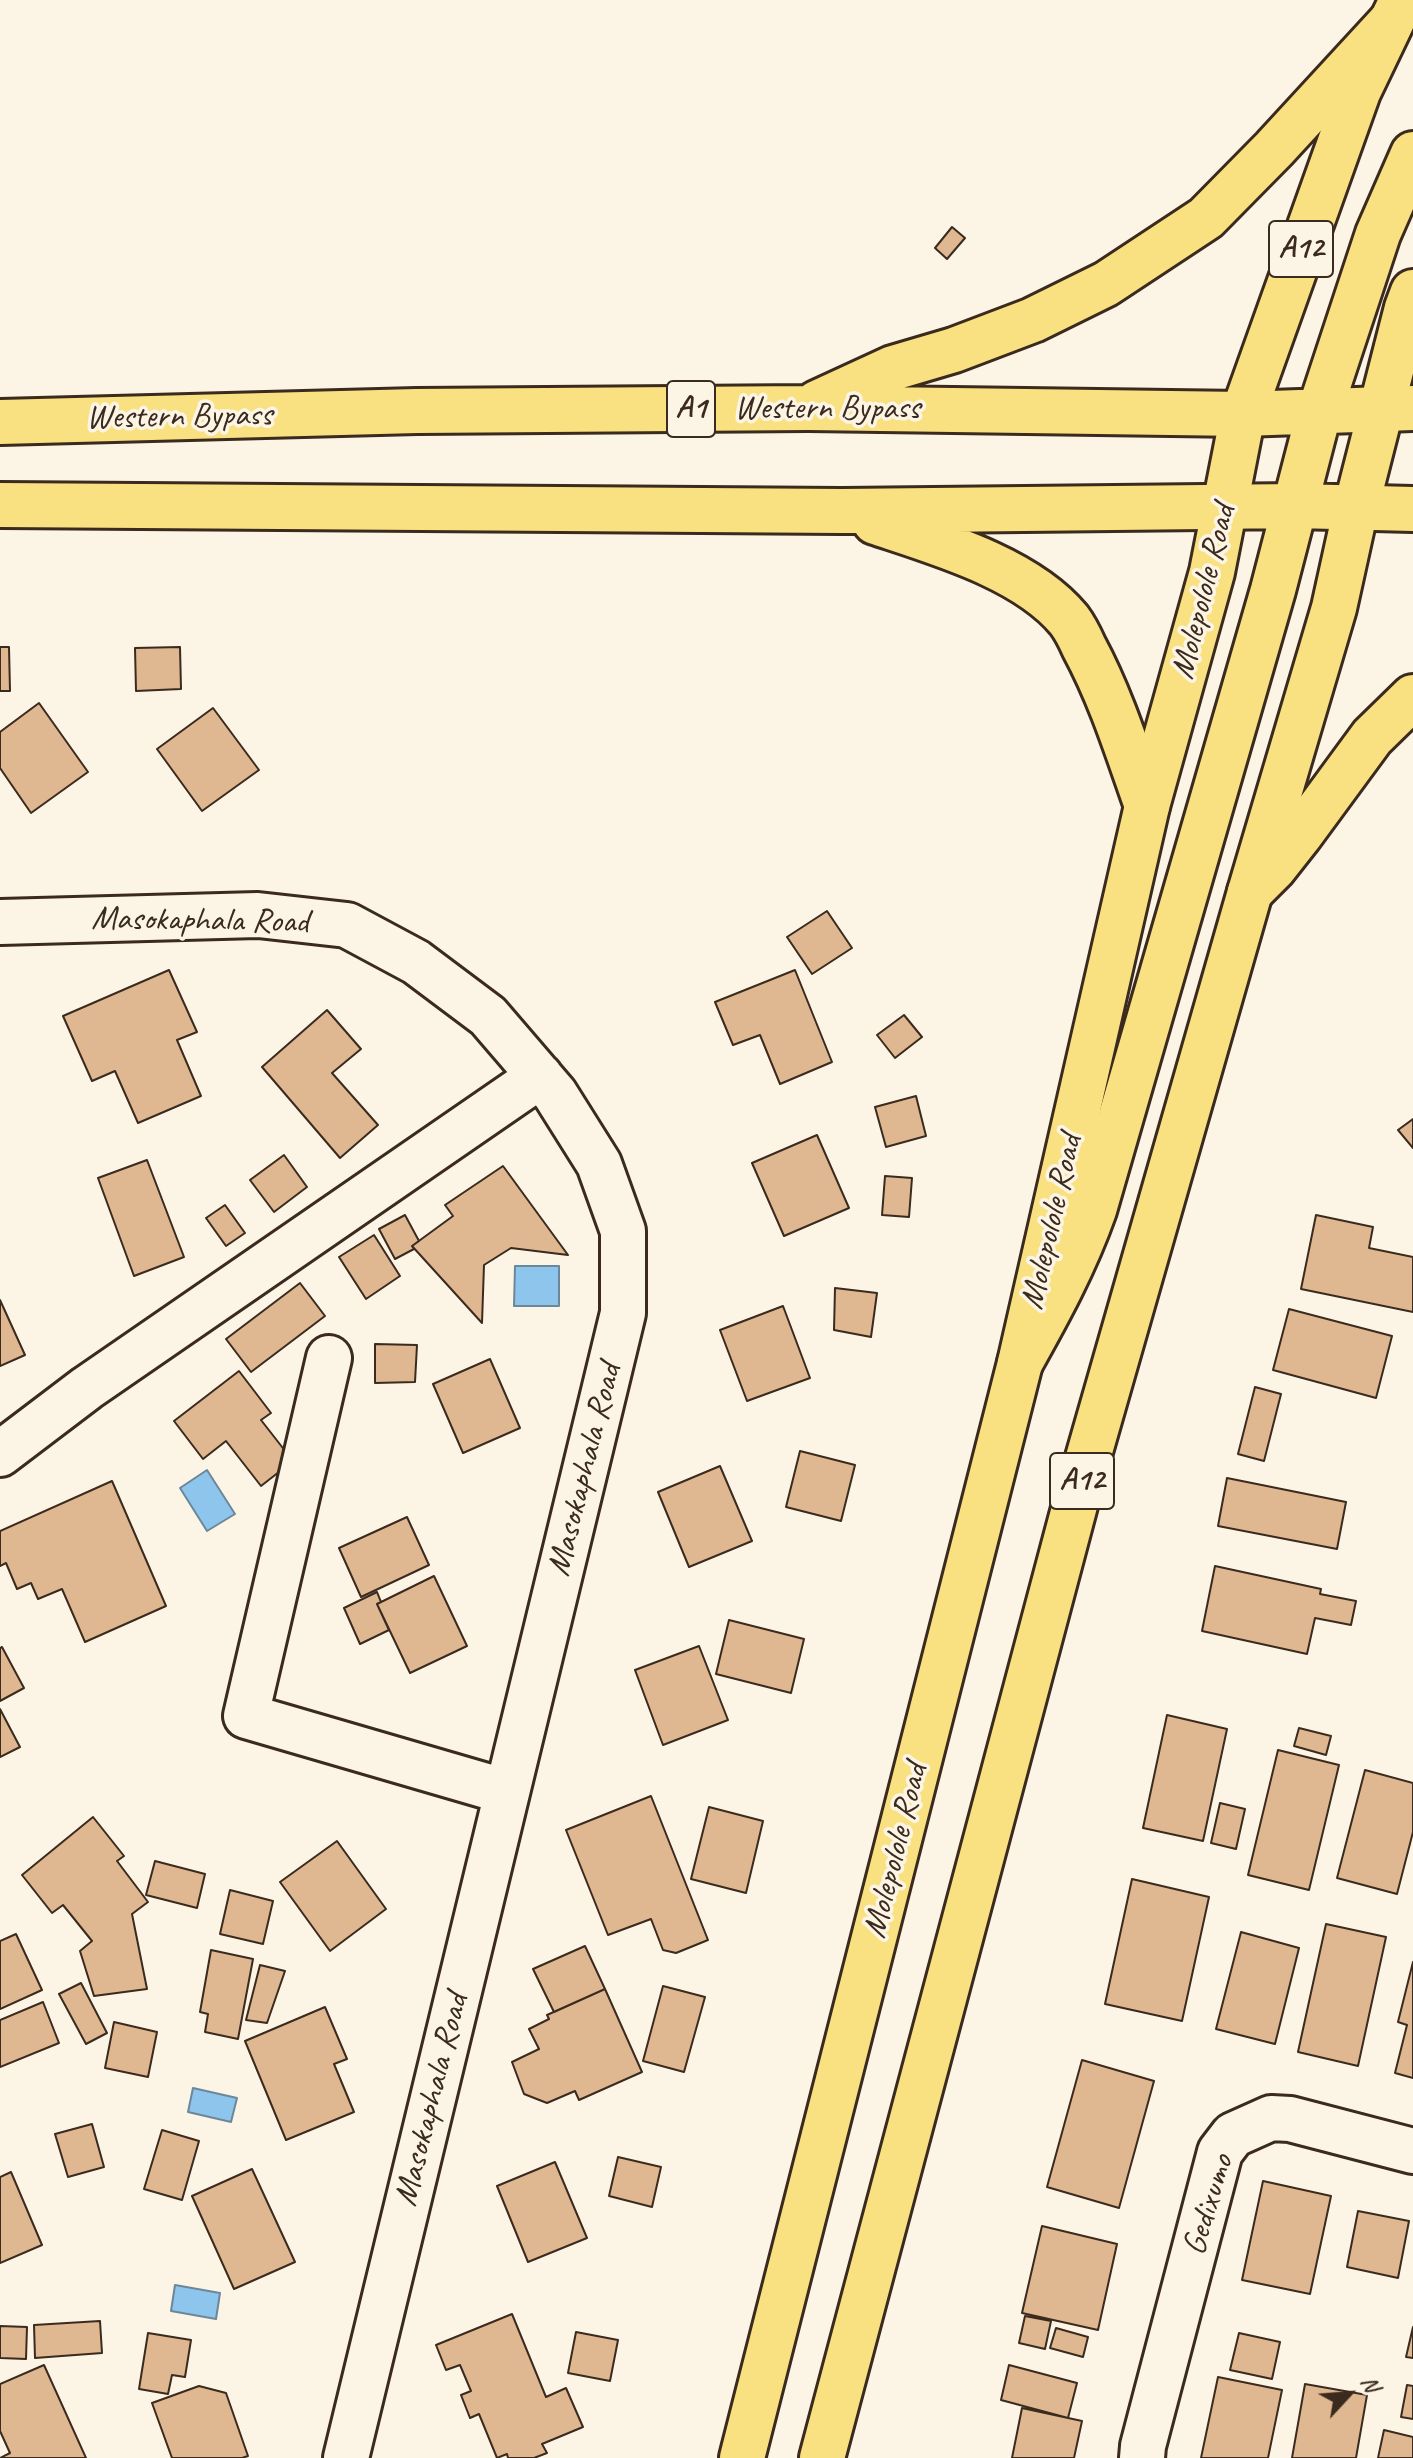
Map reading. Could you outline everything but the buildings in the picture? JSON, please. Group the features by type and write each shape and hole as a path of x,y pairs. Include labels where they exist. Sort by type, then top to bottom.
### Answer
{"main road":[{"path":"808,408 893,368 954,350 1033,320 1106,284 1206,218 1274,149 1396,11"},
{"name":"Molepolole Road","path":"742,2458 1020,1363 1147,806 1212,572 1243,414 1358,92 1396,11"},
{"path":"1020,1363 1073,1265 1094,1210 1296,506 1319,413 1378,234 1413,154"},
{"name":"A12","path":"822,2458 1080,1486 1334,608 1356,508 1397,408 1407,308 1413,292"},
{"name":"Western Bypass","path":"0,422 417,411 808,408 1243,414 1397,408"},
{"path":"0,505 842,511 1296,506 1413,509"},
{"path":"842,511 941,544 1001,569 1045,597 1062,613 1098,673 1147,806"},
{"path":"1250,892 1300,835 1372,737 1413,697"}],"street":[{"name":"Masokaphala Road","path":"0,922 258,915 347,925 416,962 488,1016 555,1094 599,1164 623,1231 623,1313 346,2458"},
{"path":"0,1454 87,1388 540,1076"},
{"path":"329,1358 246,1716 507,1792"},
{"name":"Gedixumo","path":"1142,2458 1220,2152 1233,2135 1271,2118 1290,2119 1413,2151"}],"water":[{"path":"515,1266 559,1266 559,1306 514,1306"},
{"path":"207,1470 235,1514 207,1531 180,1488"},
{"path":"193,2088 237,2098 231,2122 188,2112"},
{"path":"175,2285 220,2293 216,2319 171,2311"}]}
